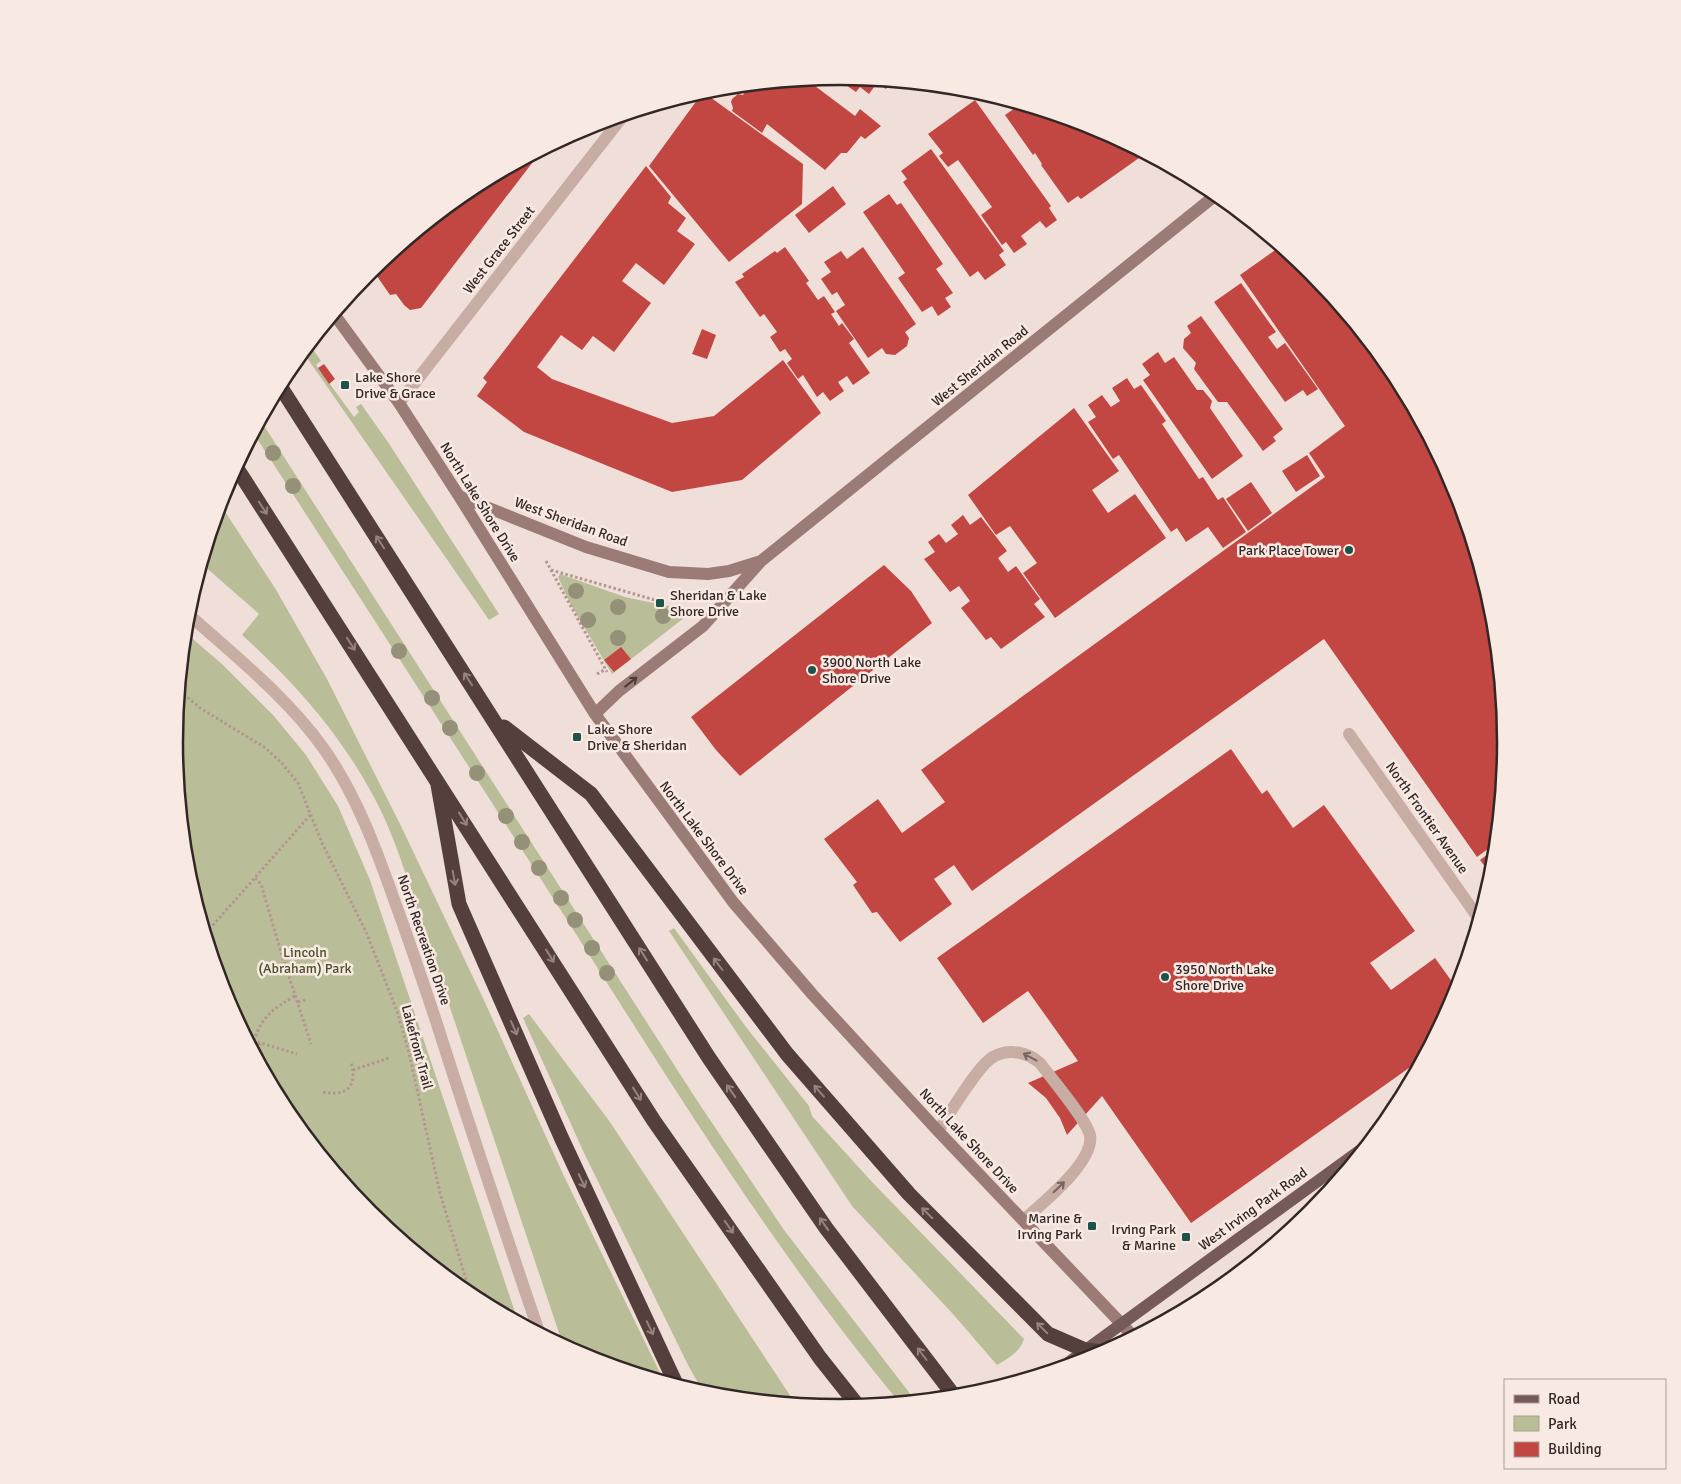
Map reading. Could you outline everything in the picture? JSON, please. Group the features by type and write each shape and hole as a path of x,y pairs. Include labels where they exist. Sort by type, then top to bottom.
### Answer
{"highway":[{"path":"284,393 709,1058 826,1228 949,1389"},
{"path":"241,475 437,778 654,1121 820,1358 852,1399"},
{"path":"494,720 591,794 786,1054 909,1194 1048,1334 1088,1350"},
{"path":"437,778 459,904 561,1137 673,1378"}],"main road":[{"name":"West Sheridan Road","path":"595,714 619,692 703,626 761,561 1210,199"},
{"name":"North Lake Shore Drive","path":"338,320 399,403 595,714 733,902 813,995 938,1131 1130,1332"},
{"name":"West Sheridan Road","path":"459,496 586,546 669,572 708,574 729,571 761,561"},
{"name":"West Irving Park Road","path":"1080,1353 1347,1160"}],"street":[{"name":"West Grace Street","path":"399,403 616,125"},
{"name":"North Recreation Drive","path":"195,620 264,682 297,717 323,748 362,815 420,972 536,1324"},
{"name":"North Frontier Avenue","path":"1349,734 1475,913"},
{"path":"938,1131 982,1067 993,1057 1008,1052 1020,1052 1031,1056 1040,1063 1085,1123 1090,1136 1090,1146 1087,1155 1072,1174 1024,1220"}],"path":[{"path":"546,561 609,675"},
{"path":"550,570 654,600"},
{"path":"597,674 606,669"},
{"name":"Lakefront Trail","path":"185,696 200,708 264,747 281,762 298,783 336,874 367,934 398,1014 409,1054 440,1193 467,1282"},
{"path":"211,928 311,814"},
{"path":"255,878 261,884 311,1044"},
{"path":"255,1039 258,1028 266,1017 277,1006 295,996"},
{"path":"298,1002 306,1000"},
{"path":"256,1041 297,1054"},
{"path":"259,1047 260,1042"},
{"path":"353,1070 389,1058"},
{"path":"323,1092 332,1094 345,1091 353,1081 353,1070 350,1062"}],"green space":[{"path":"313,350 321,361 316,365 354,417 359,412 356,407 361,404 388,442 499,614 489,620 307,358"},
{"path":"265,427 696,1099 784,1230 911,1395 895,1397 854,1346 769,1231 689,1112 257,439"},
{"path":"225,512 275,588 327,679 401,826 483,998 563,1174 661,1374 589,1349 560,1336 392,836 369,787 321,717 284,675 242,635 259,614 207,568"},
{"path":"560,574 625,597 687,610 689,614 612,674 570,603 558,577"},
{"name":"Lincoln (Abraham) Park","path":"192,638 223,665 273,715 306,755 338,806 370,880 515,1313 475,1288 441,1263 407,1236 376,1207 319,1142 294,1107 251,1033 218,953 196,870 189,828 183,742 185,699"},
{"path":"674,928 746,1027 809,1106 812,1116 873,1183 1024,1339 1020,1348 1014,1354 997,1365 952,1313 852,1206 669,931"},
{"path":"529,1014 610,1122 791,1397 698,1383 584,1153 523,1018"}],"building":[{"path":"846,85 875,86 869,94 860,87 856,92"},
{"path":"814,86 855,116 860,109 881,126 865,139 861,136 847,153 841,153 825,170 767,124 762,133 732,111 732,99 738,94 743,95 744,93"},
{"path":"711,98 803,164 802,204 729,262 649,166 696,101"},
{"path":"975,100 1051,206 1049,208 1057,220 1046,228 1040,221 1021,236 1027,244 1014,253 1006,242 1002,245 981,215 992,207 958,160 948,167 939,156 943,153 928,134"},
{"path":"1015,108 1052,120 1092,135 1139,158 1081,199 1078,196 1068,203 1041,165 1035,153 1033,155 1005,115"},
{"path":"931,149 1004,251 999,255 1006,265 985,280 978,271 970,277 903,182 907,179 901,171"},
{"path":"533,162 421,308 410,310 396,294 390,295 377,276 407,248 475,196"},
{"path":"646,166 671,197 668,203 686,218 677,231 695,244 664,285 636,263 622,281 651,303 614,352 593,336 582,350 561,335 537,367 552,379 672,423 714,416 783,360 821,413 742,480 672,492 524,432 477,396 487,382 483,378"},
{"path":"833,186 846,204 809,233 795,215"},
{"path":"889,194 897,205 901,203 943,264 936,269 953,293 945,298 951,307 938,316 932,306 922,312 898,278 905,273 863,212"},
{"path":"785,247 809,281 806,283 818,300 824,296 835,312 831,314 839,326 842,323 854,339 849,343 870,373 853,385 847,376 838,382 844,391 830,401 823,392 817,397 803,375 798,379 787,363 792,359 785,349 780,352 770,337 777,332 764,314 760,317 735,282 744,277 742,274 775,251 777,253"},
{"path":"863,247 916,324 905,332 909,338 907,346 895,355 886,354 882,348 868,358 836,311 845,305 837,292 832,295 821,279 831,272 824,262 841,251 847,259"},
{"name":"Park Place Tower","path":"1276,250 1305,277 1362,342 1387,377 1430,451 1463,531 1485,614 1492,656 1498,742 1496,785 1489,848 1477,857 1324,639 972,891 954,865 934,879 952,904 900,942 877,912 872,913 853,885 857,882 824,839 878,799 902,833 945,802 921,770 1325,477 1309,453 1345,426 1240,275"},
{"path":"1241,283 1276,332 1268,337 1277,349 1285,343 1318,389 1307,396 1303,390 1285,402 1214,302"},
{"path":"1201,316 1283,429 1273,437 1276,441 1263,451 1227,402 1218,402 1194,369 1196,363 1183,348 1184,339 1191,333 1187,326"},
{"path":"702,329 716,335 707,359 692,354"},
{"path":"1158,352 1165,363 1174,357 1197,390 1203,390 1212,401 1210,408 1243,456 1212,479 1143,380 1150,375 1142,364"},
{"path":"324,364 335,379 329,384 318,368"},
{"path":"1127,378 1134,389 1141,385 1166,421 1162,424 1199,479 1203,477 1218,500 1223,497 1246,532 1223,548 1208,527 1186,542 1177,528 1171,532 1119,455 1113,459 1088,422 1096,417 1088,405 1102,395 1111,407 1120,401 1112,388"},
{"path":"1074,408 1119,471 1092,490 1108,513 1135,494 1166,538 1055,618 1023,573 1037,563 1010,526 996,535 968,495"},
{"path":"1307,455 1320,476 1296,492 1282,471"},
{"path":"1251,482 1272,513 1248,531 1226,499"},
{"path":"963,515 970,525 981,517 1007,551 998,558 1008,572 1016,566 1040,599 1034,604 1045,617 1001,649 991,637 986,640 961,608 970,601 959,586 950,592 924,559 935,552 928,542 939,534 946,543 958,534 951,525"},
{"name":"3900 North Lake Shore Drive","path":"884,565 911,591 932,623 740,776 716,750 691,717"},
{"path":"621,647 631,659 614,672 604,660"},
{"name":"3950 North Lake Shore Drive","path":"1231,749 1262,794 1267,790 1293,828 1324,805 1415,931 1370,963 1391,990 1435,958 1452,981 1430,1033 1412,1066 1191,1223 1102,1096 1067,1135 1060,1118 1046,1098 1028,1083 1078,1061 1028,991 983,1023 937,958"},
{"path":"1488,854 1485,867 1480,860"}],"place":[{"name":"Lake Shore Drive & Grace","path":"345,385"},
{"name":"Park Place Tower","path":"1349,550"},
{"name":"Sheridan & Lake Shore Drive","path":"660,603"},
{"name":"3900 North Lake Shore Drive","path":"812,670"},
{"name":"Lake Shore Drive & Sheridan","path":"577,737"},
{"name":"3950 North Lake Shore Drive","path":"1165,977"},
{"name":"Marine & Irving Park","path":"1092,1226"},
{"name":"Irving Park & Marine","path":"1186,1237"}]}
